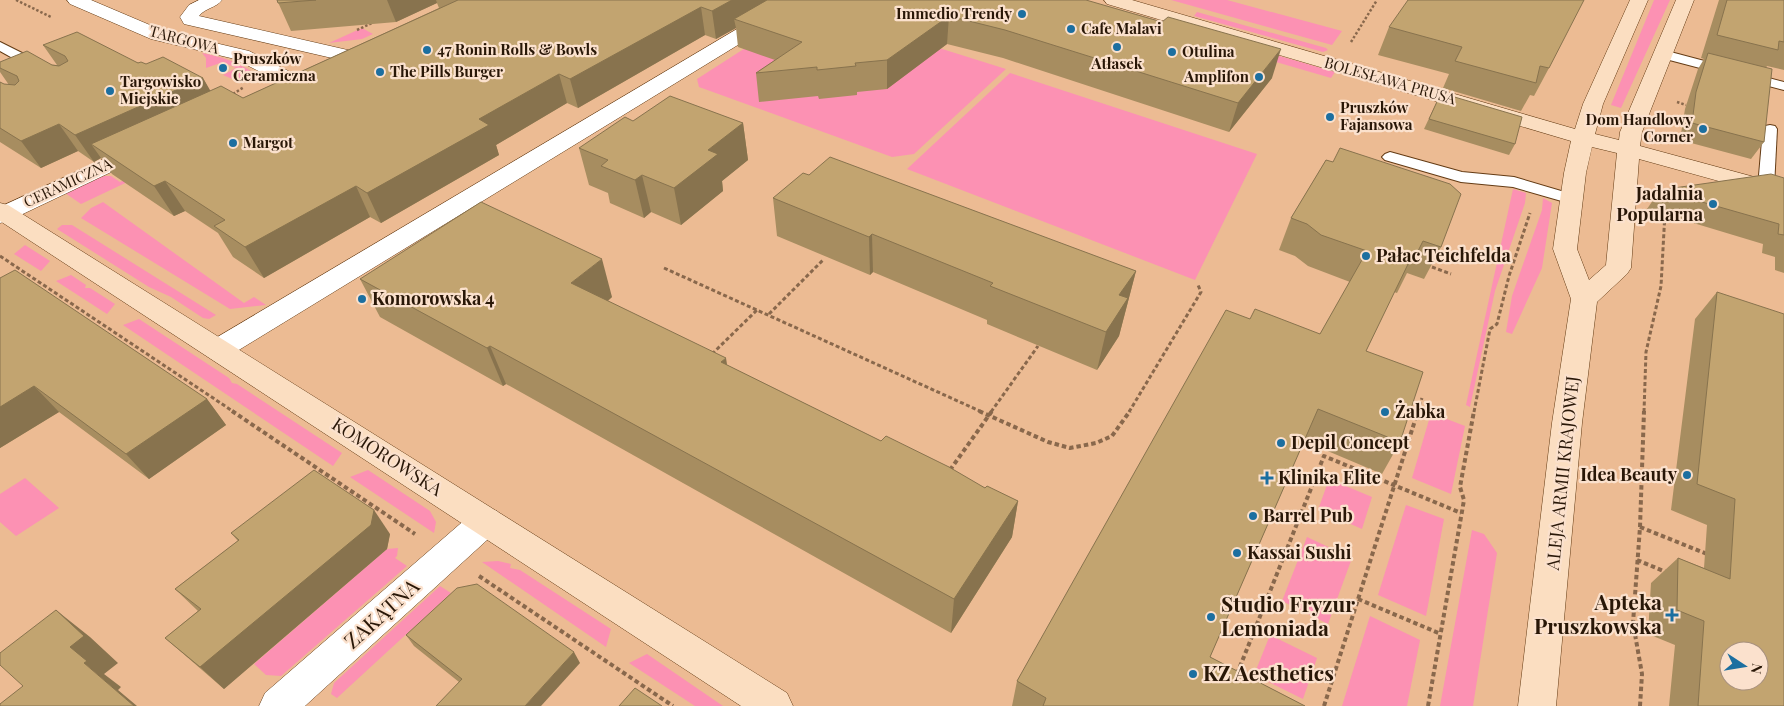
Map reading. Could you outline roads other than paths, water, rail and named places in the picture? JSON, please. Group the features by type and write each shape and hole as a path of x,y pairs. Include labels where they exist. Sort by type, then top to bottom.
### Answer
{"street":[{"name":"TARGOWA","path":"76,0 158,34 306,73"},
{"path":"213,0 195,9 189,16 191,20 346,55"},
{"path":"219,349 799,0"},
{"name":"BOLESŁAWA PRUSA","path":"1113,0 1583,138 1775,189"},
{"name":"ALEJA ARMII KRAJOWEJ","path":"1537,706 1567,423 1584,299 1565,249 1572,199 1583,138 1593,104 1638,0"},
{"path":"1584,299 1618,268 1627,149 1636,117 1684,0"},
{"path":"266,92 364,46"},
{"name":"CERAMICZNA","path":"2,213 160,141"},
{"name":"KOMOROWSKA","path":"2,213 219,349 774,706"},
{"name":"ZAKĄTNA","path":"278,706 486,521"}],"lane":[{"path":"0,46 50,73"},
{"path":"1663,54 1784,86"},
{"path":"1770,129 1775,189"},
{"path":"1390,157 1462,177 1514,182 1572,199"}],"place":[{"name":"Immedio Trendy","path":"1022,14"},
{"name":"Cafe Malavi","path":"1071,29"},
{"name":"Atłasek","path":"1117,47"},
{"name":"47 Ronin Rolls & Bowls","path":"427,50"},
{"name":"Otulina","path":"1172,52"},
{"name":"Pruszków Ceramiczna","path":"223,68"},
{"name":"The Pills Burger","path":"380,72"},
{"name":"Amplifon","path":"1259,77"},
{"name":"Targowisko Miejskie","path":"110,91"},
{"name":"Pruszków Fajansowa","path":"1330,117"},
{"name":"Dom Handlowy Corner","path":"1703,129"},
{"name":"Margot","path":"233,143"},
{"name":"Jadalnia Popularna","path":"1713,204"},
{"name":"Pałac Teichfelda","path":"1366,256"},
{"name":"Komorowska 4","path":"362,299"},
{"name":"Żabka","path":"1385,412"},
{"name":"Depil Concept","path":"1281,443"},
{"name":"Idea Beauty","path":"1687,475"},
{"name":"Klinika Elite","path":"1267,478"},
{"name":"Barrel Pub","path":"1253,516"},
{"name":"Kassai Sushi","path":"1237,553"},
{"name":"Apteka Pruszkowska","path":"1672,615"},
{"name":"Studio Fryzur Lemoniada","path":"1211,617"},
{"name":"KZ Aesthetics","path":"1193,674"}]}
